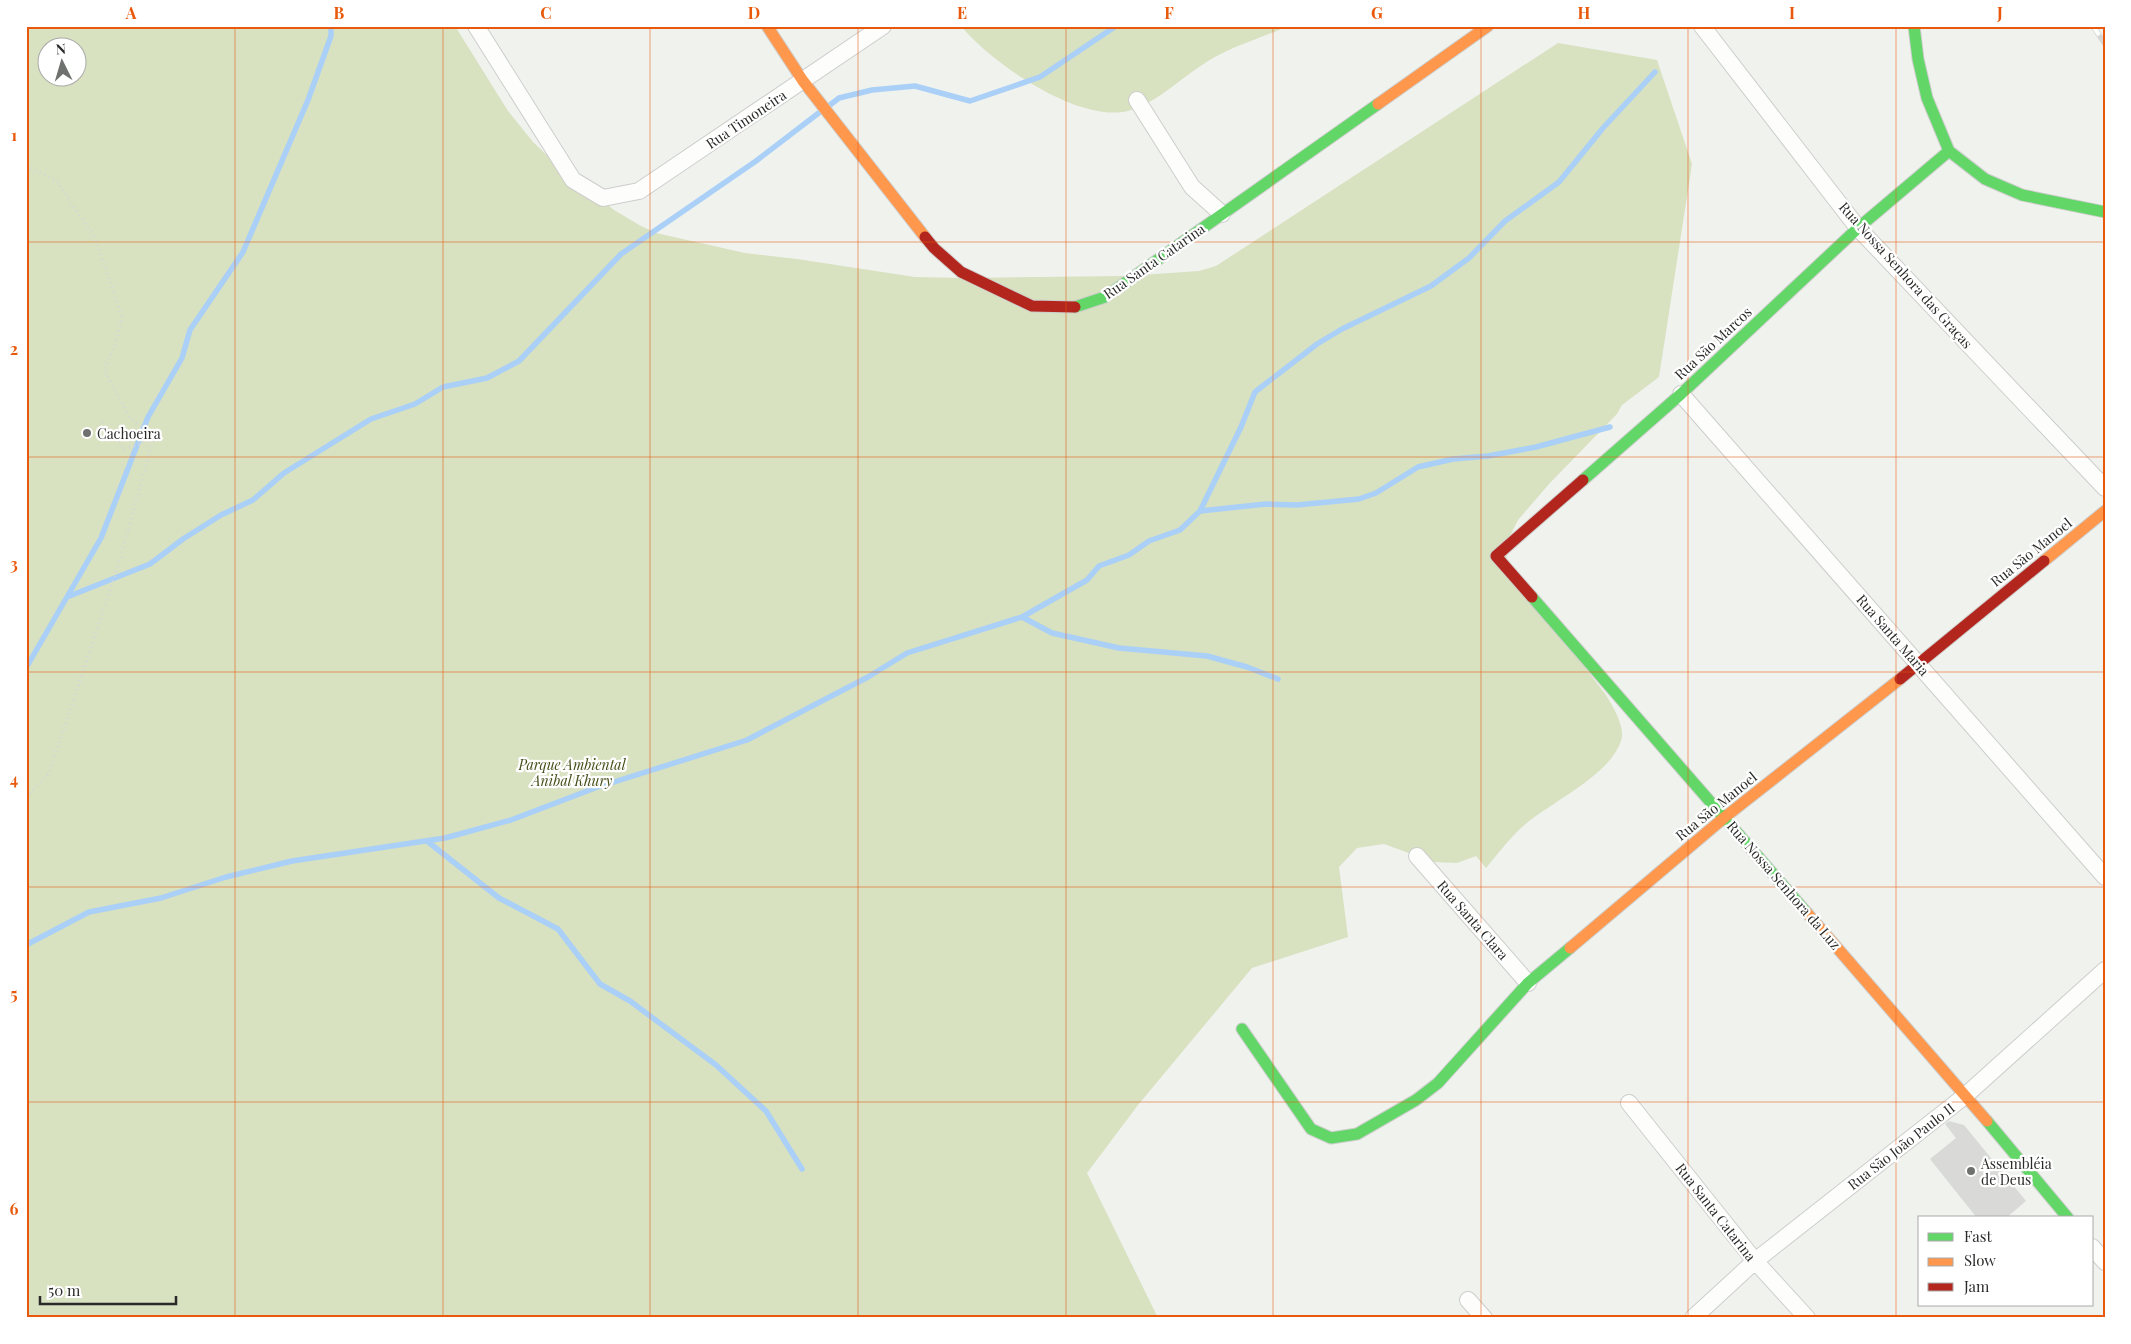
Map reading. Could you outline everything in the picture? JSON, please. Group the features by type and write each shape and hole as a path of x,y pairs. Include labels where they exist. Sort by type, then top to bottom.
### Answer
{"street":[{"name":"Rua Timoneira","path":"476,26 573,180 603,198 639,191 883,26"},
{"name":"Rua Santa Catarina","path":"767,26 803,81 934,248 960,272 1032,306 1078,307 1105,297 1488,26"},
{"name":"Rua Nossa Senhora das Graças","path":"1702,26 1858,228 2105,488"},
{"path":"1914,26 1918,59 1927,98 1949,151 1985,180 2022,195 2105,212"},
{"path":"1136,100 1192,187 1222,214"},
{"name":"Rua São Marcos","path":"1496,556 1681,394 1858,228 1949,151"},
{"name":"Rua Santa Maria","path":"1681,394 2105,877"},
{"name":"Rua São Manoel","path":"1242,1029 1312,1129 1332,1138 1356,1134 1416,1100 1438,1083 1528,983 1725,817 1918,665 2105,511"},
{"name":"Rua Nossa Senhora da Luz","path":"1496,556 1966,1095 2066,1216"},
{"name":"Rua Santa Clara","path":"1417,856 1528,983"},
{"name":"Rua São João Paulo II","path":"1693,1318 1755,1261 1966,1095 2105,970"},
{"name":"Rua Santa Catarina","path":"1629,1103 1755,1261 1807,1318"},
{"path":"2094,1249 2105,1262"},
{"path":"1468,1300 1484,1318"}],"path":[{"path":"26,166 56,180 95,238 122,317 118,337 104,370 130,416 153,440"},
{"path":"102,422 124,449 153,440"},
{"path":"26,797 49,773 118,566 153,440"}],"green space":[{"name":"Parque Ambiental Anibal Khury","path":"26,26 455,26 508,111 533,142 556,164 614,210 641,226 656,233 745,253 915,277 1127,276 1199,271 1216,266 1558,43 1657,60 1692,164 1659,377 1622,405 1617,414 1549,484 1518,520 1508,540 1506,564 1606,695 1620,723 1622,730 1621,741 1614,754 1604,766 1577,789 1521,828 1486,868 1476,856 1457,863 1433,862 1384,844 1357,848 1339,867 1348,937 1252,968 1138,1105 1087,1173 1158,1318 26,1318"},
{"path":"961,26 1288,26 1215,57 1141,106 1131,110 1111,113 1088,109 1039,88 993,57"}],"building":[{"name":"Assembléia de Deus","path":"1949,1121 1964,1125 2026,1201 2008,1216 1975,1216 1930,1159 1956,1138 1945,1124"}],"waterway":[{"path":"26,668 101,538 148,417 182,358 190,330 243,252 308,100 331,36 331,26"},
{"path":"830,105 839,98 872,90 915,86 970,101 1040,77 1116,26"},
{"path":"26,945 89,912 161,898 226,877 292,861 445,838 511,820 595,788 747,740 868,677 907,653 1022,617 1087,580 1099,566 1129,555 1149,541 1180,530 1200,511 1241,427 1255,392 1317,344 1342,329 1431,286 1469,258 1505,221 1559,182 1603,128 1655,72"},
{"path":"67,597 150,564 183,539 221,515 253,500 284,473 371,419 415,404 443,387 487,378 519,361 621,254 756,161 820,112"},
{"path":"1200,511 1266,504 1297,505 1359,499 1376,493 1418,467 1453,459 1488,456 1536,447 1610,427"},
{"path":"1022,617 1052,633 1119,648 1207,656 1247,667 1278,679"},
{"path":"427,841 499,898 558,929 600,984 630,1001 716,1065 766,1111 802,1169"}],"railway":[{"path":"2093,26 2105,44"}],"traffic: fast":[{"path":"1914,26 1918,59 1927,98 1949,151 1985,179 2022,195 2105,212"},
{"path":"1075,307 1105,297 1378,104"},
{"path":"1583,480 1681,394 1858,228 1949,151"},
{"path":"1532,597 1807,913"},
{"path":"1242,1029 1311,1129 1331,1138 1357,1134 1416,1100 1438,1083 1528,983 1570,948"},
{"path":"1987,1121 2066,1216"}],"traffic: slow":[{"path":"767,26 803,81 925,237"},
{"path":"1378,104 1488,26"},
{"path":"2044,561 2105,511"},
{"path":"1570,948 1725,817 1900,679"},
{"path":"1807,913 1987,1121"}],"traffic: jam":[{"path":"925,237 934,248 961,272 1032,306 1075,307"},
{"path":"1532,597 1496,556 1583,480"},
{"path":"1900,679 2044,561"}],"place":[{"name":"Cachoeira","path":"87,433"},
{"name":"Assembléia de Deus","path":"1971,1171"}]}
